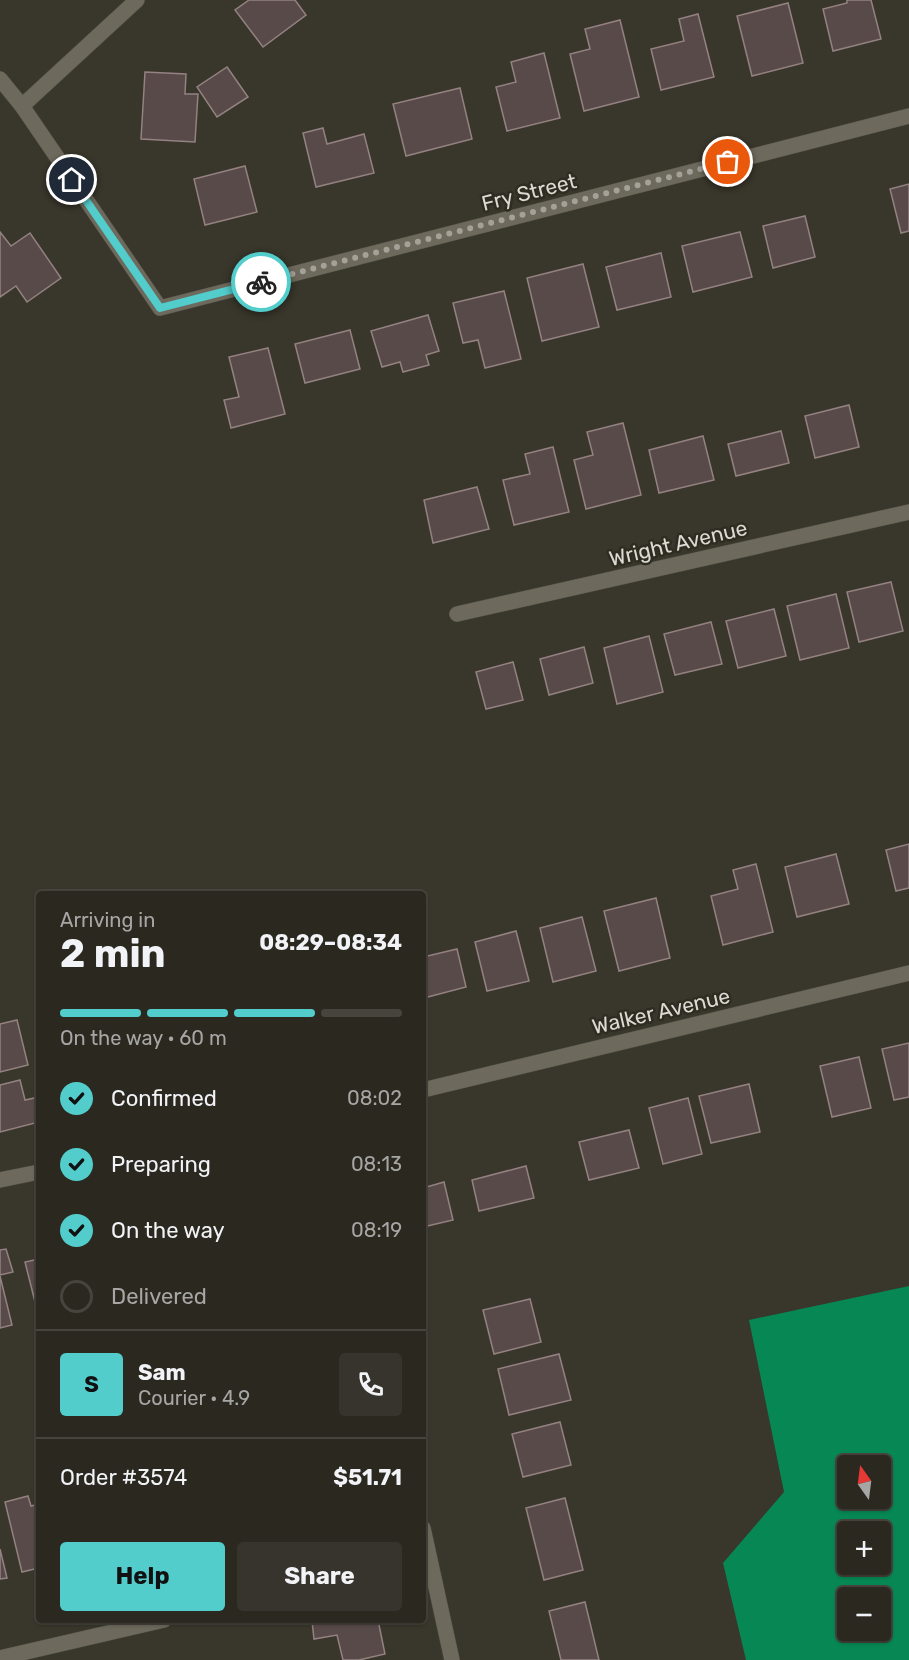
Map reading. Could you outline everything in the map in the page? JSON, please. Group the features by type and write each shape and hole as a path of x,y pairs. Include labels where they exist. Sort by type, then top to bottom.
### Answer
{"street":[{"path":"0,79 22,106 137,0"},
{"name":"Fry Street","path":"22,106 160,308 909,116"},
{"name":"Wright Avenue","path":"457,614 909,513"},
{"name":"Walker Avenue","path":"426,1089 909,973"},
{"path":"0,1180 36,1173"},
{"path":"426,1558 452,1660"},
{"path":"0,1658 151,1623"}],"green space":[{"path":"909,1286 909,1660 746,1660 723,1563 784,1492 749,1320"}],"building":[{"path":"249,0 295,0 306,15 263,47 235,10"},
{"path":"847,0 871,0 881,39 833,51 823,9 847,3"},
{"path":"788,3 803,63 752,76 737,16"},
{"path":"698,14 714,77 661,90 651,49 684,41 679,19"},
{"path":"620,20 639,97 584,111 570,54 590,49 585,29"},
{"path":"544,53 560,118 507,131 496,87 516,82 511,62"},
{"path":"227,67 248,97 217,117 197,87"},
{"path":"145,72 186,74 185,94 198,94 195,142 141,139"},
{"path":"460,88 472,139 406,156 393,104"},
{"path":"323,128 327,144 364,134 374,173 316,187 303,133"},
{"path":"245,166 257,212 205,225 194,179"},
{"path":"909,184 909,231 901,233 890,189"},
{"path":"805,216 815,257 773,268 763,226"},
{"path":"0,232 11,246 30,233 61,278 27,302 16,286 0,297"},
{"path":"740,232 752,277 693,292 682,246"},
{"path":"661,253 671,297 617,310 606,267"},
{"path":"583,264 599,327 542,341 527,278"},
{"path":"504,291 521,359 485,368 478,340 463,343 453,303"},
{"path":"428,315 439,351 426,355 429,365 403,372 400,362 382,367 371,331"},
{"path":"350,330 360,369 305,383 295,344"},
{"path":"268,348 285,414 231,428 224,400 239,397 229,357"},
{"path":"849,405 859,447 815,458 805,416"},
{"path":"623,423 641,495 586,509 574,460 593,455 587,432"},
{"path":"781,431 789,463 736,476 728,444"},
{"path":"703,436 714,480 659,493 649,450"},
{"path":"553,447 569,512 514,525 503,480 530,474 525,454"},
{"path":"477,487 489,529 433,543 424,500"},
{"path":"891,582 903,631 859,642 847,592"},
{"path":"836,594 849,648 800,660 787,606"},
{"path":"774,609 786,656 738,668 726,621"},
{"path":"711,622 722,664 675,675 664,634"},
{"path":"649,636 663,692 617,704 604,648"},
{"path":"584,647 593,683 549,695 540,659"},
{"path":"513,662 523,700 486,709 476,672"},
{"path":"909,844 909,888 896,891 886,850"},
{"path":"836,854 849,904 797,917 785,867"},
{"path":"756,864 773,932 723,945 711,896 738,889 733,870"},
{"path":"656,898 670,958 619,971 604,911"},
{"path":"582,917 596,971 553,982 540,928"},
{"path":"516,931 529,981 487,991 475,942"},
{"path":"457,949 466,987 426,997 426,956"},
{"path":"17,1020 28,1065 0,1072 0,1024"},
{"path":"909,1043 909,1097 894,1100 882,1049"},
{"path":"859,1057 871,1108 832,1117 820,1066"},
{"path":"20,1080 25,1100 36,1098 36,1123 0,1132 0,1085"},
{"path":"749,1084 760,1132 711,1143 699,1096"},
{"path":"688,1098 702,1154 663,1164 649,1108"},
{"path":"629,1130 639,1168 589,1180 579,1142"},
{"path":"526,1166 534,1198 479,1211 472,1180"},
{"path":"444,1182 453,1220 426,1226 426,1187"},
{"path":"6,1249 13,1272 0,1275 0,1250"},
{"path":"36,1260 36,1306 25,1262"},
{"path":"0,1276 12,1325 0,1328"},
{"path":"530,1299 541,1342 494,1354 483,1310"},
{"path":"559,1354 571,1400 509,1415 498,1369"},
{"path":"560,1422 571,1465 523,1477 512,1434"},
{"path":"28,1496 31,1506 36,1505 36,1569 22,1572 5,1502"},
{"path":"565,1498 583,1570 544,1580 526,1508"},
{"path":"0,1549 7,1578 0,1579"},
{"path":"585,1602 599,1660 561,1660 549,1611"},
{"path":"312,1623 379,1623 385,1654 359,1660 343,1660 337,1635 314,1639"}],"way so far":[{"path":"261,282 728,162"}],"route":[{"path":"72,180 160,308 261,282"}]}
